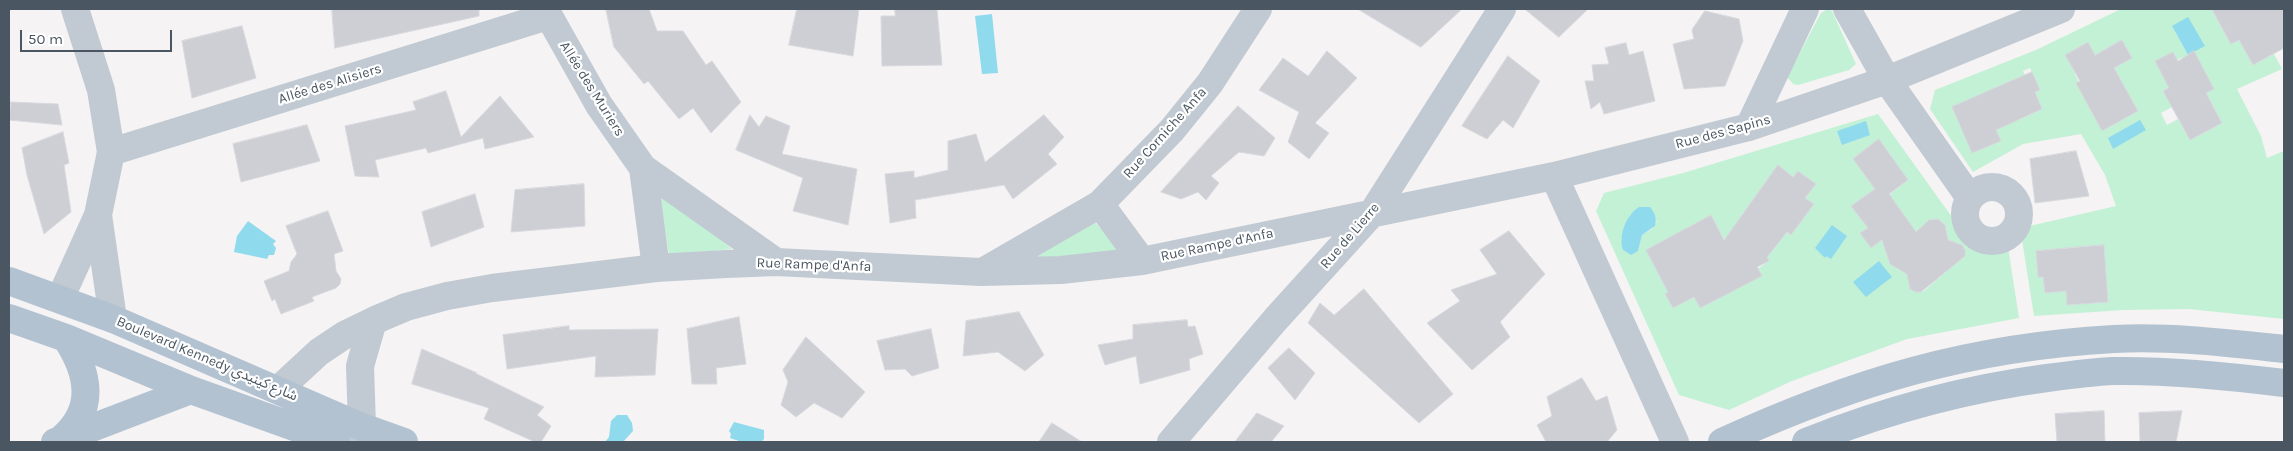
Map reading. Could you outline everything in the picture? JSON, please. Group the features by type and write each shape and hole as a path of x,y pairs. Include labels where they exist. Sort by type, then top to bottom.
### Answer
{"main road":[{"name":"Boulevard Kennedy شارع كينيدي","path":"9,280 113,319 279,389 357,434 404,442"},
{"name":"Boulevard Kennedy شارع كينيدي","path":"9,318 66,338 191,390 336,442"},
{"path":"57,442 78,421 86,396 82,364 66,338"},
{"path":"1722,442 1781,416 1869,382 1944,362 1998,352 2055,343 2116,339 2211,342 2284,349"},
{"path":"1806,442 1915,404 1967,391 2066,376 2112,371 2150,371 2239,377 2284,383"},
{"path":"57,442 191,390"}],"street":[{"path":"60,298 98,216 111,152 101,90 75,9"},
{"name":"Rue Corniche Anfa","path":"981,272 1100,204 1165,137 1198,98 1210,83 1258,9"},
{"name":"Rue de Lierre","path":"1171,442 1274,320 1373,212 1502,9"},
{"path":"1749,127 1805,9"},
{"path":"1847,9 1886,80 1970,198"},
{"name":"Rue des Sapins","path":"1373,212 1554,176 1749,127 1886,80 2061,9"},
{"name":"Allée des Alisiers","path":"111,152 547,12"},
{"name":"Allée des Muriers","path":"547,12 600,104 643,168 776,262"},
{"name":"Allée des Muriers","path":"643,168 656,268"},
{"path":"1554,176 1675,442"},
{"path":"1100,204 1142,261"},
{"name":"Rue Rampe d'Anfa","path":"279,389 319,352 346,334 406,307 447,296 492,288 656,268 776,262 981,272 1061,270 1142,261 1373,212"},
{"path":"98,216 113,319"},
{"path":"357,434 360,366 373,322"}],"green space":[{"path":"1828,9 1832,11 1856,64 1849,70 1798,85 1793,84 1787,77 1821,13"},
{"path":"2121,9 2212,9 2231,44 2239,40 2253,65 2274,54 2282,69 2237,89 2261,136 2267,158 2284,151 2284,319 2189,309 2123,310 2034,316 2022,240 2030,226 2116,206 2105,175 2081,134 2023,144 1973,172 1930,109 1935,90 2036,50","holes":["2172,26 2213,89 2203,94 2212,104 2222,123 2190,140 2178,119 2167,125 2161,113 2172,107 2163,91 2169,88 2173,52 2177,60 2188,55","2122,40 2132,58 2114,68 2138,111 2102,131 2066,55 2088,42 2095,55","2030,68 2040,90 2035,92 2042,109 2019,120 2025,75 2023,71","1980,95 2001,141 1972,153","2104,245 2108,302 2068,305 2066,291 2045,293 2043,277 2038,277 2037,251"]},
{"path":"1878,114 1975,249 1990,253 2008,247 2019,318 1907,339 1792,381 1729,410 1679,395 1596,211 1604,193 1683,173","holes":["1879,140 1891,155 1888,158 1908,180 1889,195 1908,222 1871,248 1861,233 1868,228 1852,206 1875,189 1853,159","1778,166 1793,177 1798,171 1815,184 1805,198 1814,204 1791,235 1787,232 1778,243 1741,216","1631,214 1657,221 1652,229 1642,235 1638,251 1621,240","1711,215 1724,239 1740,231 1762,247 1769,261 1700,308 1694,297 1673,308 1665,294 1687,283 1687,228","1932,219 1938,219 1945,225 1941,252 1957,243 1964,247 1965,255 1924,291 1915,292 1909,285 1910,276 1918,256 1900,269 1890,264 1891,254"]},
{"path":"659,190 732,249 669,255"},
{"path":"1093,220 1123,253 1012,264"}],"water":[{"path":"992,14 998,73 982,74 975,16"},
{"path":"2188,17 2205,46 2188,55 2172,26"},
{"path":"2140,120 2146,130 2113,149 2108,138"},
{"path":"1866,121 1870,135 1842,145 1837,131"},
{"path":"1639,207 1650,207 1655,216 1656,223 1655,226 1642,235 1638,251 1631,255 1623,250 1622,232 1630,215"},
{"path":"248,221 276,241 273,244 276,248 274,255 269,255 267,259 234,252 237,236"},
{"path":"1832,225 1847,236 1831,259 1826,256 1825,258 1815,248"},
{"path":"1879,261 1892,277 1866,297 1853,282"},
{"path":"617,415 627,415 632,423 633,431 623,442 605,442 609,437 611,421"},
{"path":"734,422 764,430 764,439 761,442 742,442 730,438 731,434 729,431"}],"building":[{"path":"332,9 479,9 479,16 335,48"},
{"path":"606,9 649,9 657,31 683,31 706,65 712,61 741,102 711,133 693,108 679,119 648,81 644,84 614,47"},
{"path":"797,9 859,9 853,56 789,45"},
{"path":"895,9 937,9 942,65 882,66 881,16 895,16"},
{"path":"1358,9 1462,9 1421,47"},
{"path":"1525,9 1588,9 1559,37"},
{"path":"2212,9 2284,9 2284,48 2253,65 2239,40 2231,44"},
{"path":"1705,11 1739,19 1743,41 1725,86 1684,89 1673,44 1694,39 1692,30"},
{"path":"242,26 256,78 192,98 182,41"},
{"path":"2122,40 2132,58 2114,68 2138,111 2102,131 2076,83 2080,81 2065,55 2088,42 2095,55"},
{"path":"1626,43 1629,55 1643,51 1655,101 1604,114 1600,102 1591,109 1585,81 1594,81 1592,65 1609,64 1605,48"},
{"path":"1327,51 1357,78 1315,123 1329,133 1309,159 1288,142 1299,112 1259,90 1283,58 1308,76"},
{"path":"2194,51 2214,89 2206,93 2222,123 2190,140 2163,91 2169,88 2155,61 2173,52 2178,61"},
{"path":"1508,56 1540,81 1513,128 1503,120 1487,139 1462,126"},
{"path":"2032,72 2040,90 2035,92 2042,109 1996,130 2001,141 1972,153 1952,107"},
{"path":"446,91 461,137 500,96 534,137 485,149 483,138 428,153 426,148 375,160 379,177 355,176 345,126 416,110 413,102"},
{"path":"11,102 58,104 62,125 9,120"},
{"path":"1238,106 1275,138 1264,156 1239,152 1211,176 1219,183 1206,200 1198,192 1181,199 1161,192"},
{"path":"750,115 759,127 766,116 790,126 782,154 857,169 848,225 793,211 803,178 736,150"},
{"path":"1044,115 1064,137 1048,154 1057,164 1013,199 1004,185 915,200 916,218 890,223 885,174 914,171 914,178 948,170 948,141 976,134 985,162"},
{"path":"307,125 320,161 241,182 233,144"},
{"path":"63,132 69,163 64,165 71,212 44,234 27,175 22,148"},
{"path":"1879,139 1908,180 1889,194 1916,232 1929,220 1938,219 1945,225 1948,240 1962,245 1965,250 1965,256 1921,292 1915,292 1910,289 1907,274 1890,264 1882,240 1871,248 1860,233 1868,228 1851,206 1875,189 1853,159"},
{"path":"2076,151 2089,196 2035,203 2030,159"},
{"path":"1778,165 1793,177 1798,171 1816,184 1805,198 1814,204 1791,235 1787,232 1767,257 1769,261 1757,267 1762,276 1700,308 1694,297 1673,308 1665,294 1668,292 1646,250 1711,215 1724,240"},
{"path":"584,184 585,226 511,232 515,190"},
{"path":"475,194 484,227 431,247 422,212"},
{"path":"328,211 343,251 334,254 336,271 341,279 340,284 336,288 312,297 314,301 281,314 275,299 272,301 264,281 289,271 291,262 297,254 286,226"},
{"path":"1509,231 1545,274 1500,322 1510,337 1472,370 1427,323 1460,301 1451,290 1497,274 1480,250"},
{"path":"2104,245 2108,302 2067,305 2066,291 2045,293 2043,277 2038,277 2036,251"},
{"path":"1364,289 1453,394 1419,423 1308,323 1320,303 1334,315"},
{"path":"1019,312 1044,355 1025,371 998,352 963,356 966,321"},
{"path":"739,317 746,364 716,368 717,384 692,384 687,329"},
{"path":"1187,320 1188,327 1195,326 1203,354 1189,359 1190,370 1140,384 1136,356 1105,365 1098,345 1133,339 1133,325"},
{"path":"569,326 569,330 658,329 655,375 595,377 596,356 507,369 503,335"},
{"path":"931,329 939,368 912,376 905,369 885,370 877,341"},
{"path":"806,337 865,392 842,418 814,403 796,417 781,405 788,382 783,370"},
{"path":"1289,348 1315,373 1295,400 1268,368"},
{"path":"422,349 477,373 475,373 544,407 537,415 551,426 541,442 535,442 484,419 489,408 412,384"},
{"path":"1582,378 1596,401 1607,396 1617,430 1607,442 1546,442 1537,425 1552,416 1547,397"},
{"path":"2104,411 2105,442 2057,442 2055,414"},
{"path":"2182,411 2176,442 2140,442 2139,413"},
{"path":"1257,413 1284,426 1271,442 1235,442"},
{"path":"1052,423 1082,442 1039,442"}]}
